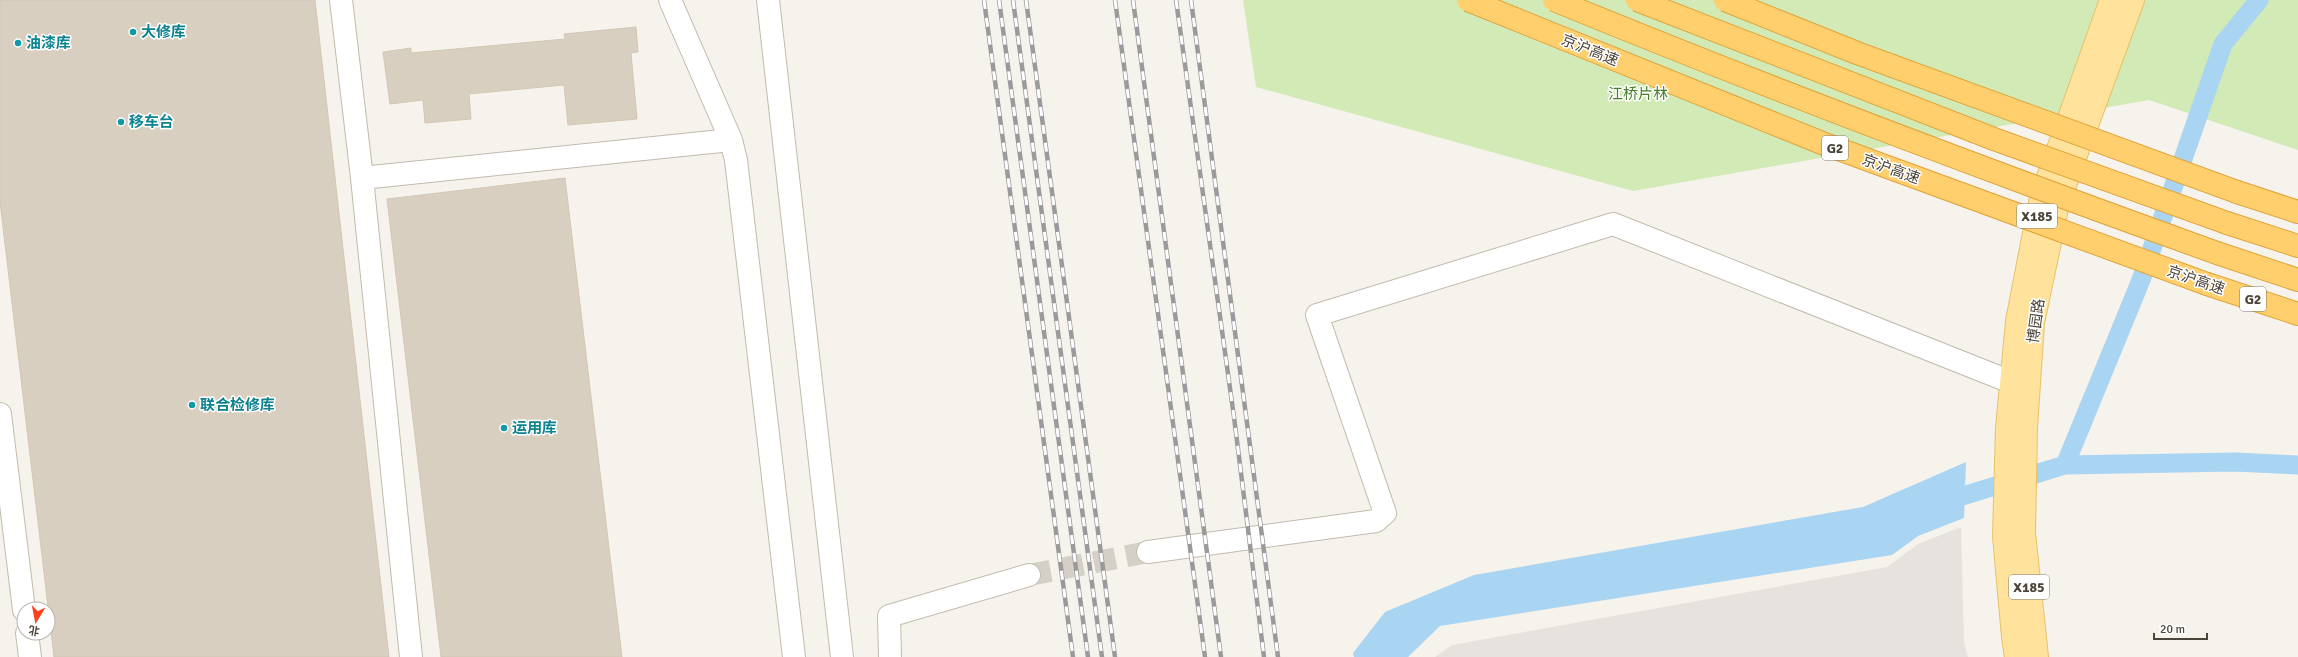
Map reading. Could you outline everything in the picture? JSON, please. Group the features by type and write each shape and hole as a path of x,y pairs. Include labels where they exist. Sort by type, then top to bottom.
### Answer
{"highway":[{"name":"京沪高速","path":"1468,0 1822,143 2207,284 2298,314"},
{"name":"G2","path":"1554,0 1686,54 1983,169 2217,253 2298,280"},
{"path":"1637,0 1994,139 2227,223 2298,246"},
{"path":"1725,0 1857,54 2237,192 2298,212"}],"main road":[{"name":"博园路","path":"2017,438 2012,382 2017,321 2041,198 2111,0"},
{"name":"博园路","path":"2016,657 2012,637 2017,438 2033,323 2058,204 2133,0"},
{"name":"博园路","path":"2014,518 2024,541 2037,657"}],"street":[{"path":"341,0 362,178 411,657"},
{"path":"670,0 731,140 736,160 794,657"},
{"path":"768,0 842,657"},
{"path":"362,178 731,140"},
{"path":"1148,552 1376,521 1385,513 1317,315 1614,224 2012,382"},
{"path":"0,414 23,601"},
{"path":"890,657 889,616 1030,574"},
{"path":"28,641 30,657"}],"shaded area":[{"path":"1961,527 1964,642 1968,657 1435,657 1452,645 1887,567 1918,544"}],"green space":[{"name":"江桥片林","path":"1243,0 2298,0 2298,150 2149,100 1633,191 1256,87"}],"water":[{"path":"1966,462 1964,518 1918,536 1892,555 1440,626 1408,657 1354,657 1353,653 1385,612 1474,575 1863,507"}],"building":[{"name":"联合检修库","path":"0,0 315,0 389,657 54,657 52,641 56,641 56,601 47,601 0,202"},
{"path":"636,27 638,52 631,53 637,119 568,125 564,85 469,94 471,119 425,123 423,100 390,104 383,52 411,48 411,53 565,39 564,34"},
{"name":"运用库","path":"565,178 622,657 441,657 387,199"}],"waterway":[{"path":"2065,465 2141,280 2223,44 2259,0"},
{"path":"1942,504 1949,500 2065,465 2235,462 2298,465"}],"tunnel":[{"path":"1029,575 1148,552"}],"railway":[{"path":"984,0 1073,657"},
{"path":"999,0 1088,657"},
{"path":"1013,0 1102,657"},
{"path":"1026,0 1115,657"},
{"path":"1115,0 1205,657"},
{"path":"1133,0 1221,657"},
{"path":"1176,0 1234,417 1264,657"},
{"path":"1191,0 1278,657"}],"place":[{"name":"大修库","path":"133,32"},
{"name":"油漆库","path":"18,43"},
{"name":"移车台","path":"121,122"},
{"name":"联合检修库","path":"192,405"},
{"name":"运用库","path":"504,428"}]}
